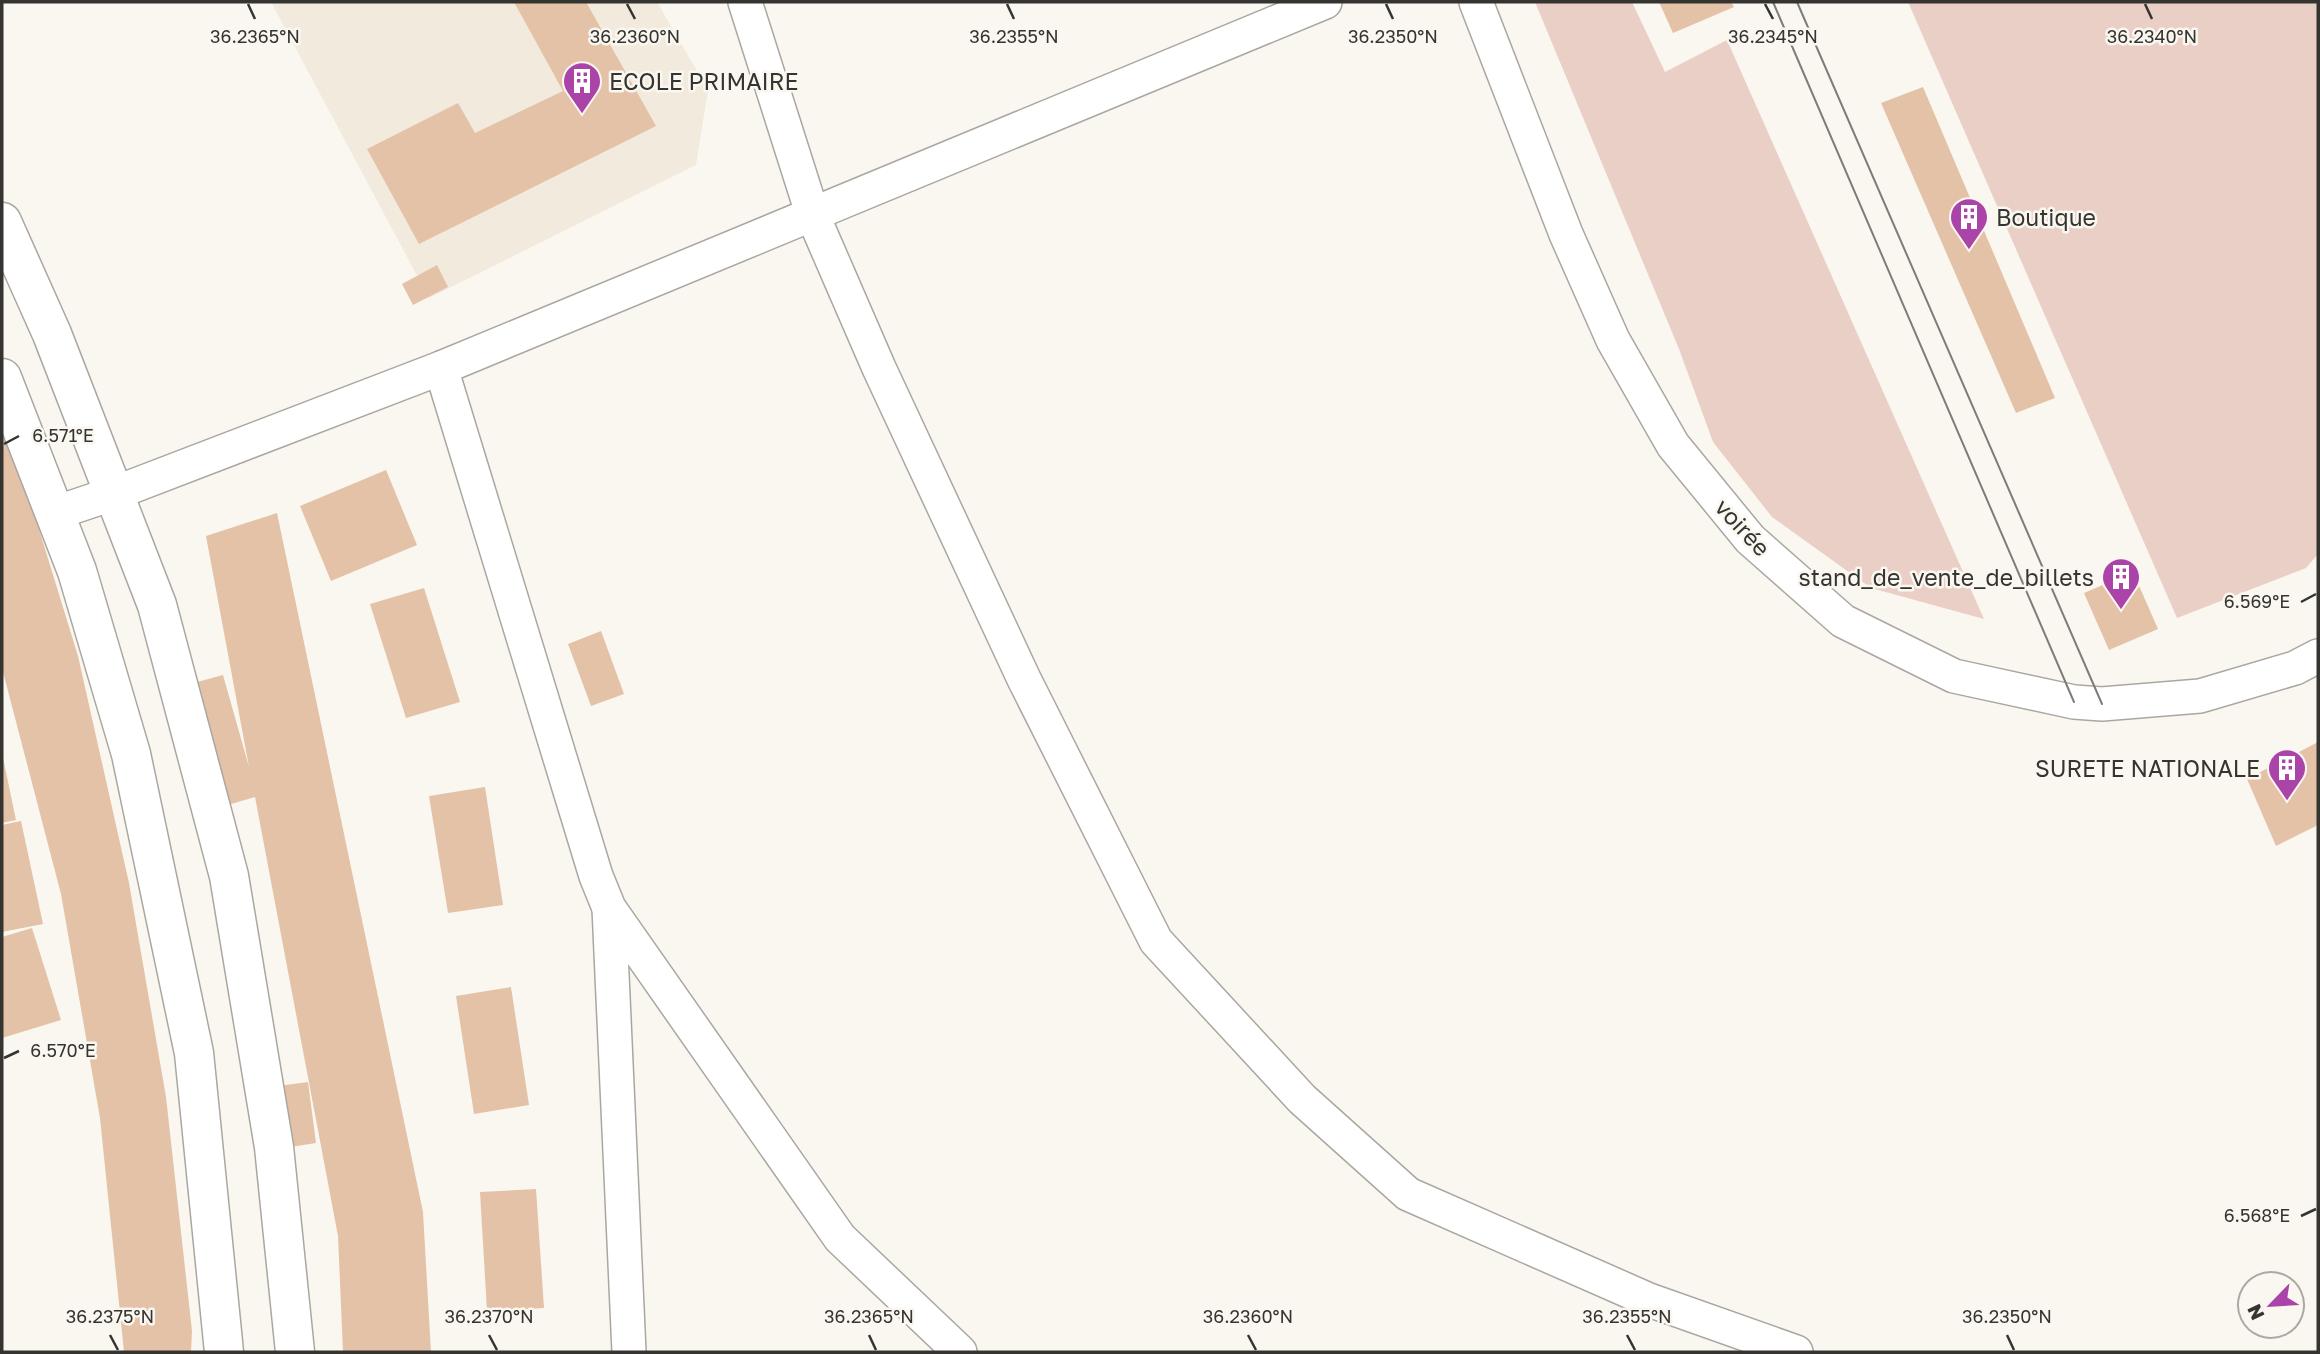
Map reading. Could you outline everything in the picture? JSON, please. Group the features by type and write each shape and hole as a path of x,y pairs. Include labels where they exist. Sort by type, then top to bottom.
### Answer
{"main road":[{"path":"2,222 52,334 158,605 229,876 274,1147 295,1352"},
{"path":"2,378 77,571 131,754 194,1053 224,1352"}],"street":[{"path":"745,2 813,216 879,368 1024,679 1156,941 1302,1099 1408,1194 1648,1300 1796,1352"},
{"path":"55,513 115,493 441,368 1325,2"},
{"name":"voirée","path":"1476,2 1566,234 1613,340 1673,445 1750,539 1843,621 1954,676 2074,702 2102,704 2200,696 2295,668 2318,656"},
{"path":"441,368 596,876 609,908 840,1238 960,1352"},
{"path":"609,908 629,1352"}],"shaded area":[{"path":"271,2 657,2 708,90 696,165 429,298"},
{"path":"1535,2 1632,2 1665,72 1727,40 1984,619 1871,588 1772,517 1713,442 1679,349"},
{"path":"1908,2 2318,2 2318,554 2306,568 2177,618"}],"building":[{"name":"ECOLE PRIMAIRE","path":"514,2 586,2 656,126 419,244 367,149 458,103 475,133 563,91"},
{"path":"1659,2 1731,2 1734,7 1673,33"},
{"name":"Boutique","path":"1923,87 2055,398 2016,413 1881,103"},
{"path":"437,265 448,287 413,305 402,284"},
{"path":"2,423 14,448 78,656 129,883 166,1097 192,1331 191,1352 124,1352 100,1118 61,894 2,668"},
{"path":"386,470 417,545 331,581 300,506"},
{"path":"277,513 423,1212 431,1352 343,1352 338,1236 255,797 221,807 186,685 223,675 249,767 206,536"},
{"name":"stand_de_vente_de_billets","path":"2133,572 2158,629 2109,650 2084,593"},
{"path":"424,588 460,702 406,718 370,604"},
{"path":"601,631 624,694 591,706 568,644"},
{"name":"SURETE NATIONALE","path":"2318,742 2318,825 2276,846 2247,779"},
{"path":"2,753 16,820 2,823"},
{"path":"485,787 503,905 448,913 429,796"},
{"path":"21,821 43,924 2,932 2,825"},
{"path":"32,928 61,1020 2,1038 2,937"},
{"path":"511,987 529,1105 474,1114 456,996"},
{"path":"308,1082 316,1143 278,1149 271,1087"},
{"path":"536,1189 544,1308 487,1311 480,1192"}],"tram line":[{"path":"1773,2 2074,702"},
{"path":"1797,2 2102,704"}],"place":[{"name":"ECOLE PRIMAIRE","path":"582,115"},
{"name":"Boutique","path":"1969,251"},
{"name":"stand_de_vente_de_billets","path":"2121,611"},
{"name":"SURETE NATIONALE","path":"2287,802"}]}
